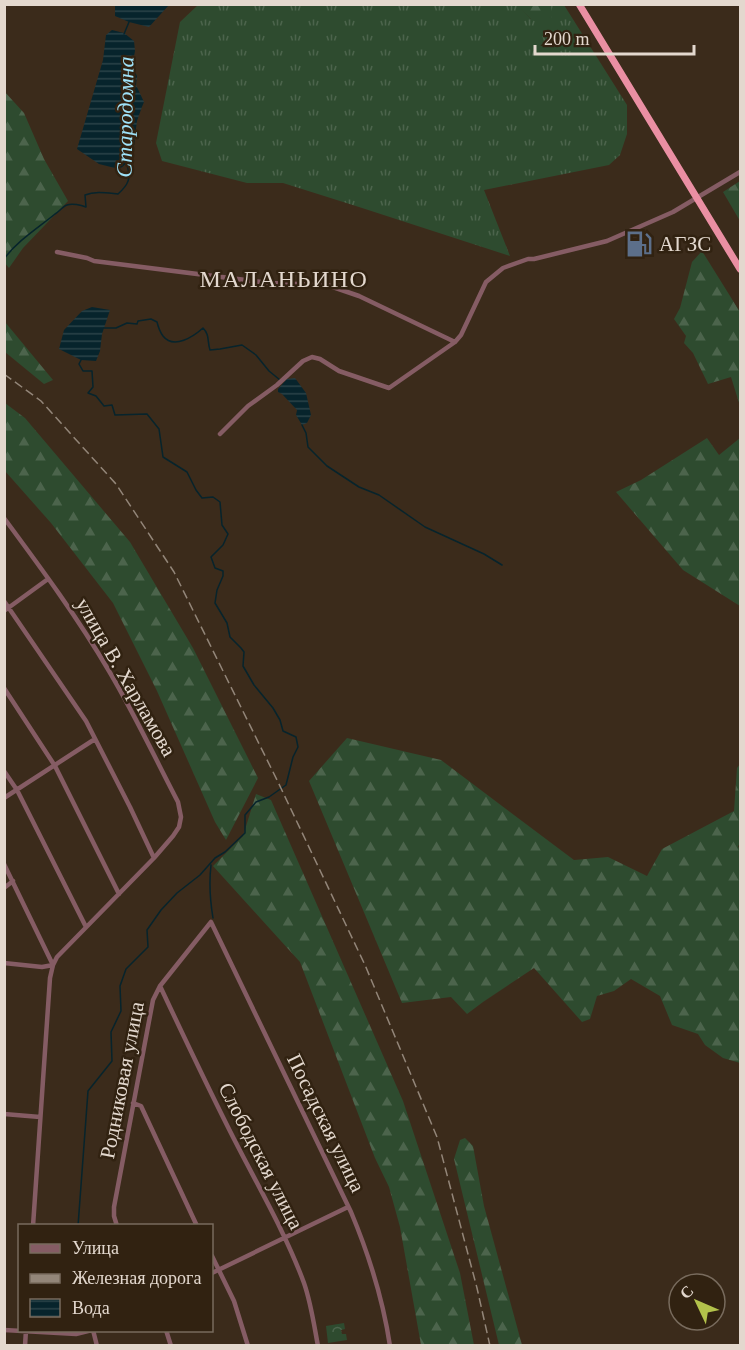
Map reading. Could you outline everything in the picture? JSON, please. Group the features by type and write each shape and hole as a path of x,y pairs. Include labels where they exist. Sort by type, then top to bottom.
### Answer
{"highway":[{"path":"579,4 741,269"}],"street":[{"path":"219,434 248,406 277,385 303,361 312,357 320,359 339,371 389,388 455,342 486,282 503,268 528,259 607,242 673,212 741,172"},
{"path":"57,252 94,261 269,283 327,285 359,296 455,342"},
{"name":"улица В. Харламова","path":"4,518 109,670 178,802 181,817 179,827 154,858 57,957 53,964"},
{"path":"7,609 48,579"},
{"path":"4,601 7,609 86,721 154,858"},
{"path":"4,688 55,766 119,894"},
{"path":"4,798 95,739"},
{"path":"4,771 17,790 86,927"},
{"path":"4,864 53,964 50,978 33,1224"},
{"path":"4,888 13,881"},
{"name":"Родниковая улица","path":"116,1224 114,1207 153,1000 160,986 211,922"},
{"name":"Посадская улица","path":"211,922 351,1212 379,1291 386,1316 390,1346"},
{"path":"4,963 42,967 53,964"},
{"name":"Слободская улица","path":"160,986 284,1238 304,1284 318,1346"},
{"path":"133,1103 141,1106 196,1224"},
{"path":"4,1114 40,1117"},
{"path":"213,1272 348,1208"},
{"path":"213,1258 234,1301 248,1346"},
{"path":"43,1332 76,1334 84,1332"}],"green space":[{"path":"516,4 531,19 551,17 551,5 564,5 627,105 627,134 620,155 609,165 484,190 510,256 283,183 247,183 162,161 156,143 180,22 198,5"},
{"path":"516,5 551,5 552,17 543,20 531,19"},
{"path":"4,91 24,113 44,159 68,201 23,248 9,268 4,262"},
{"path":"740,181 740,221 723,192"},
{"path":"702,251 740,312 740,406 731,377 708,384 693,353 684,343 686,336 674,319 680,308 692,262"},
{"path":"4,322 53,380 44,384 5,352"},
{"path":"5,403 25,418 130,542 193,648 258,778 226,840 215,822 157,691 113,603 51,523 5,471"},
{"path":"707,438 719,455 740,438 740,606 683,570 616,492 641,480"},
{"path":"347,738 441,760 574,860 608,857 647,876 662,849 734,811 737,768 740,764 740,844 738,846 740,851 740,1063 723,1058 705,1045 698,1034 672,1025 660,996 631,979 614,991 597,996 590,1019 582,1022 534,968 467,1014 451,997 402,1003 309,781"},
{"path":"256,794 271,800 403,1101 460,1273 474,1345 421,1345 400,1227 389,1187 375,1158 300,962 213,866 243,836"},
{"path":"465,1138 473,1146 484,1206 522,1345 499,1345 454,1159 460,1140"},
{"path":"344,1323 345,1329 341,1330 342,1334 346,1334 347,1340 328,1343 326,1326"}],"water":[{"path":"115,4 169,5 149,27 115,16"},
{"path":"112,30 124,33 134,41 132,67 137,76 136,85 144,102 137,121 132,155 119,169 99,164 77,149 103,60 106,35"},
{"path":"92,307 110,310 96,361 81,360 59,349 64,330 82,311"},
{"path":"295,378 306,393 311,415 307,423 302,425 296,415 297,410 278,392 287,379"}],"waterway":[{"name":"Стародомна","path":"124,34 129,22"},
{"name":"Стародомна","path":"4,259 21,241 69,204 86,207 85,195 118,194 128,181 127,164"},
{"path":"104,328 116,328 127,323 137,324 138,321 151,319 157,322 163,336 173,342 189,338 203,328 208,336 210,350 242,345 256,355 280,380"},
{"path":"78,1224 88,1091 112,1061 111,1032 121,1011 120,986 126,969 148,947 147,930 161,910 177,893 200,875 215,858 245,833 245,815 256,802 269,797 286,785 298,747 296,737 283,731 273,708 254,685 243,666 244,652 230,637 227,623 215,603 223,571 215,568 211,557 223,545 228,534 222,525 220,502 213,497 202,498 187,472 163,457 159,429 147,414 115,415 112,405 104,406 96,396 88,393 93,387 92,371 83,371 79,364 81,360"},
{"path":"302,425 308,447 327,466 359,487 379,495 425,527 484,554 502,565"},
{"path":"211,865 210,891 213,918"}],"railway":[{"path":"4,374 41,401 116,484 174,572 365,965 437,1137 490,1346"}],"place":[{"name":"АГЗС","path":"639,244"}],"district":[{"name":"МАЛАНЬИНО","path":"284,279"}]}
